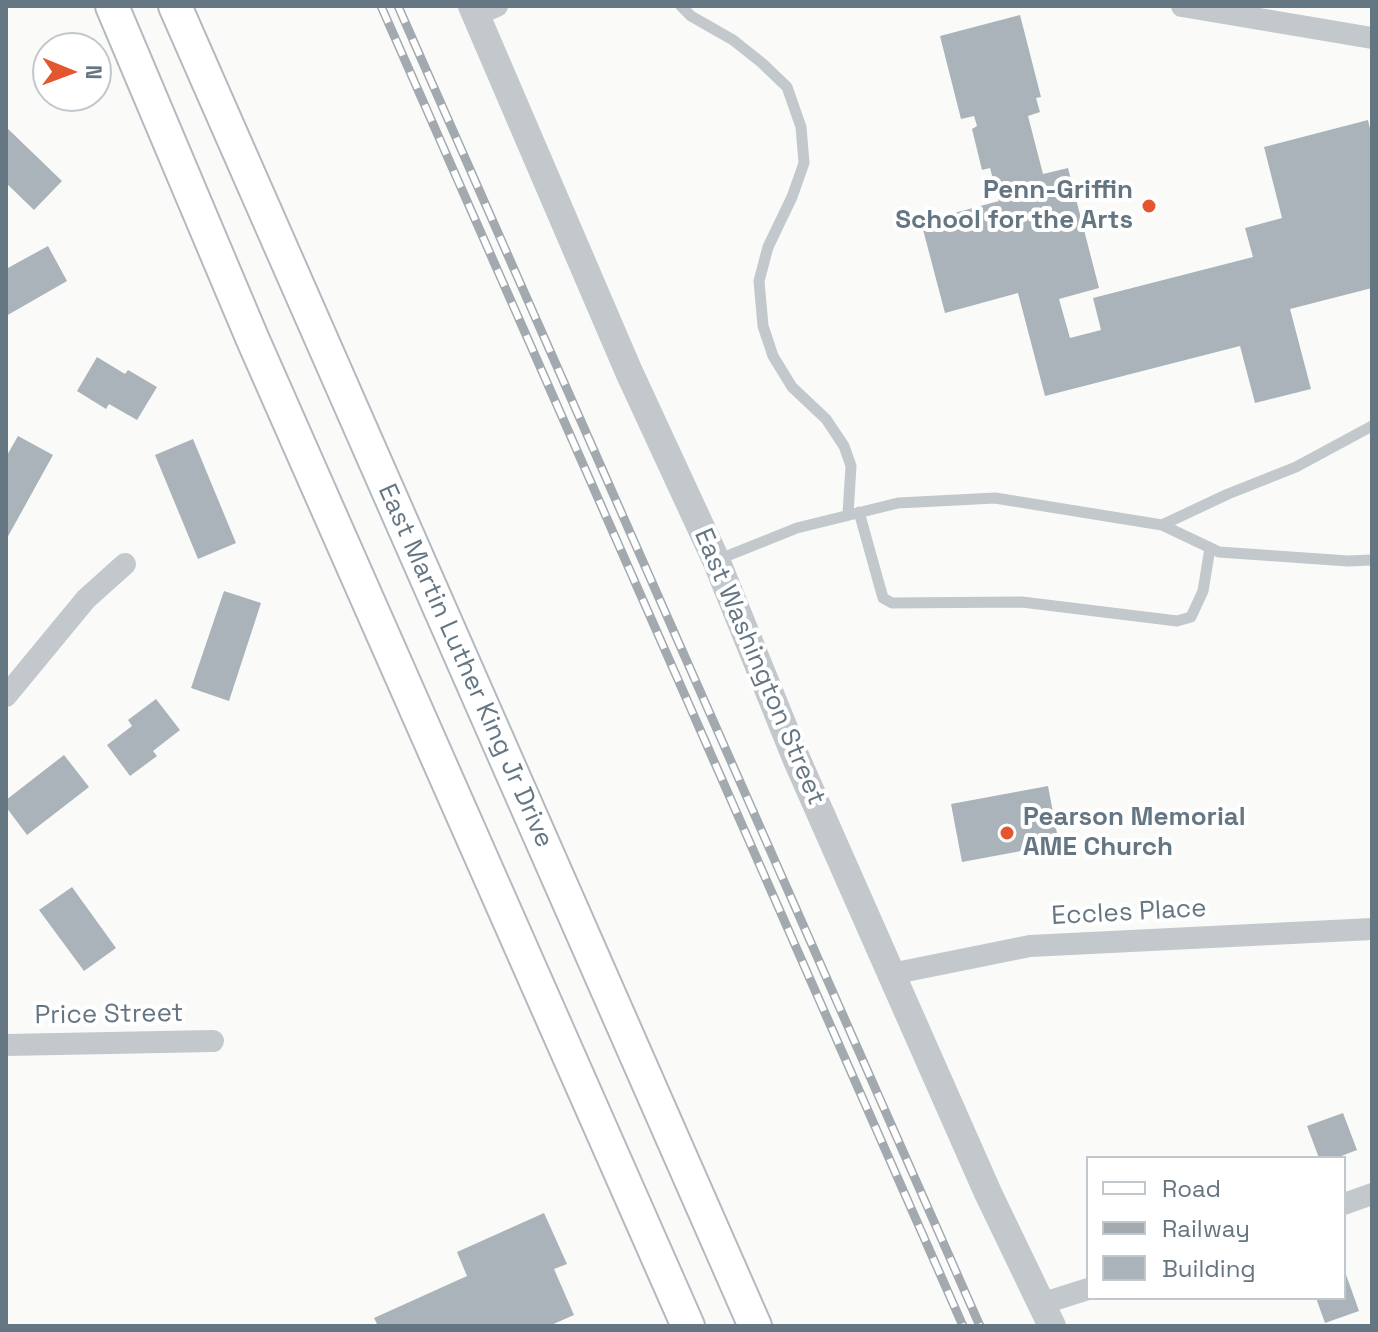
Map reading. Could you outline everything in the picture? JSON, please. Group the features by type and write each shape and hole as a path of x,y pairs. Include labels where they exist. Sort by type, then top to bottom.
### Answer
{"main road":[{"path":"112,6 253,340 688,1326"},
{"name":"East Martin Luther King Jr Drive","path":"175,6 755,1326"}],"street":[{"path":"1182,6 1372,38"},
{"name":"East Washington Street","path":"482,9 629,372 716,560 796,758 988,1193 1047,1315"},
{"path":"6,696 86,599 125,564"},
{"name":"Eccles Place","path":"891,974 1030,946 1372,929"},
{"name":"Price Street","path":"6,1045 213,1041"},
{"path":"1346,1203 1372,1194"},
{"path":"1047,1315 1086,1290"}],"lane":[{"path":"681,6 691,16 733,40 787,87 801,127 804,163 768,247 759,281 763,326 773,356 792,387 826,419 844,446 851,466 854,513 883,598 892,603 1022,602 1177,621 1191,617 1203,591 1210,548"},
{"path":"1162,525 1296,467 1372,426"},
{"path":"716,560 797,528 898,503 995,498 1162,525 1219,552 1372,560"}],"building":[{"path":"1020,15 1041,97 1036,98 1040,112 1028,116 1043,174 1068,168 1099,288 1059,299 1070,338 1101,330 1093,298 1253,257 1245,228 1282,218 1264,147 1368,120 1372,137 1372,288 1290,309 1311,389 1255,403 1240,346 1045,396 1018,293 945,313 921,222 999,201 990,168 982,170 972,129 977,126 974,116 961,119 940,36"},
{"path":"6,127 62,181 34,210 6,183"},
{"path":"48,246 67,281 6,316 6,269"},
{"path":"97,357 125,374 128,370 157,387 137,420 109,404 106,409 77,391"},
{"path":"18,436 53,455 6,540 6,457"},
{"path":"193,439 236,543 198,559 155,455"},
{"path":"224,591 261,603 229,701 191,688"},
{"path":"156,699 180,730 153,751 157,756 130,776 107,745 132,726 128,720"},
{"path":"64,755 89,787 27,835 6,807 6,800"},
{"path":"1048,786 1059,844 962,862 951,804"},
{"path":"72,887 116,948 84,971 39,910"},
{"path":"1343,1113 1357,1150 1341,1156 1318,1156 1307,1126"},
{"path":"544,1213 567,1264 554,1269 574,1315 549,1326 378,1326 374,1318 467,1276 457,1252"},
{"path":"1346,1275 1359,1311 1325,1323 1317,1300 1346,1300"}],"railway":[{"path":"381,6 963,1326"},
{"path":"398,6 980,1326"}],"place":[{"name":"Penn-Griffin School for the Arts","path":"1149,206"},
{"name":"Pearson Memorial AME Church","path":"1007,833"}]}
